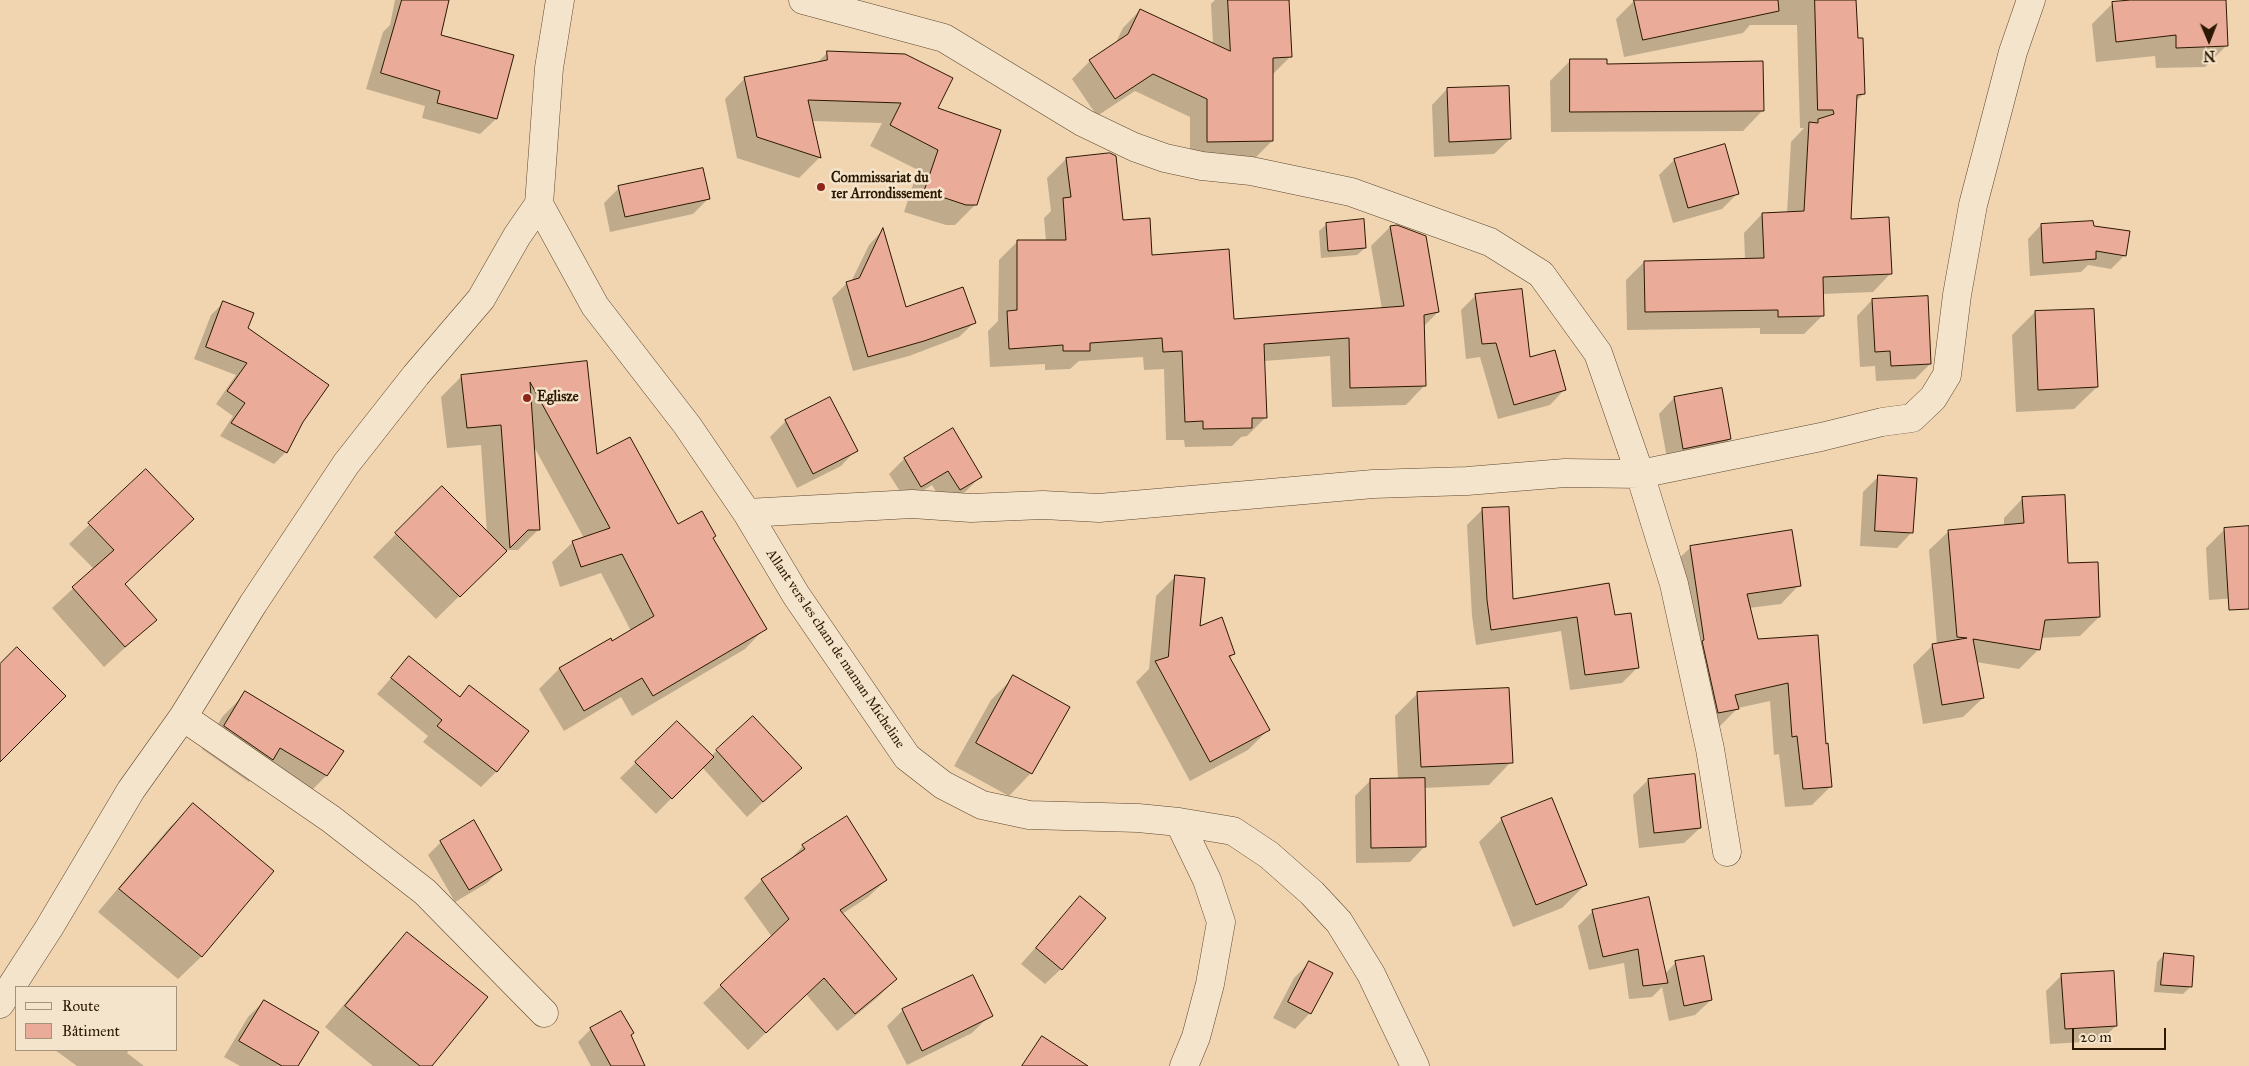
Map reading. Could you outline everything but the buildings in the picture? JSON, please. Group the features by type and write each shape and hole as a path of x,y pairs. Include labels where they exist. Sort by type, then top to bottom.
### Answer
{"street":[{"path":"0,1004 49,928 131,790 183,717 253,604 346,464 416,375 481,299 517,236 539,204 549,68 560,0"},
{"path":"803,0 944,38 1084,123 1134,148 1165,158 1202,166 1251,171 1351,192 1490,242 1541,274 1598,353 1640,474 1674,584 1710,749 1727,852"},
{"path":"747,513 912,504 970,508 1043,505 1099,508 1373,484 1467,481 1565,474 1640,474 1821,437 1882,422 1912,418 1933,398 1947,375 1957,296 1973,205 2013,52 2031,0"},
{"name":"Allant vers les cham de maman Micheline","path":"539,204 595,306 688,425 747,513 796,595 907,757 943,785 982,805 1029,815 1138,818 1179,822 1233,831 1269,855 1312,893 1339,922 1372,974 1415,1066"},
{"path":"183,717 331,819 426,892 544,1013"},
{"path":"1179,822 1207,880 1221,922 1210,984 1196,1037 1184,1066"}],"place":[{"name":"Commissariat du 1er Arrondissement","path":"821,187"},
{"name":"Eglisze","path":"527,398"}]}
